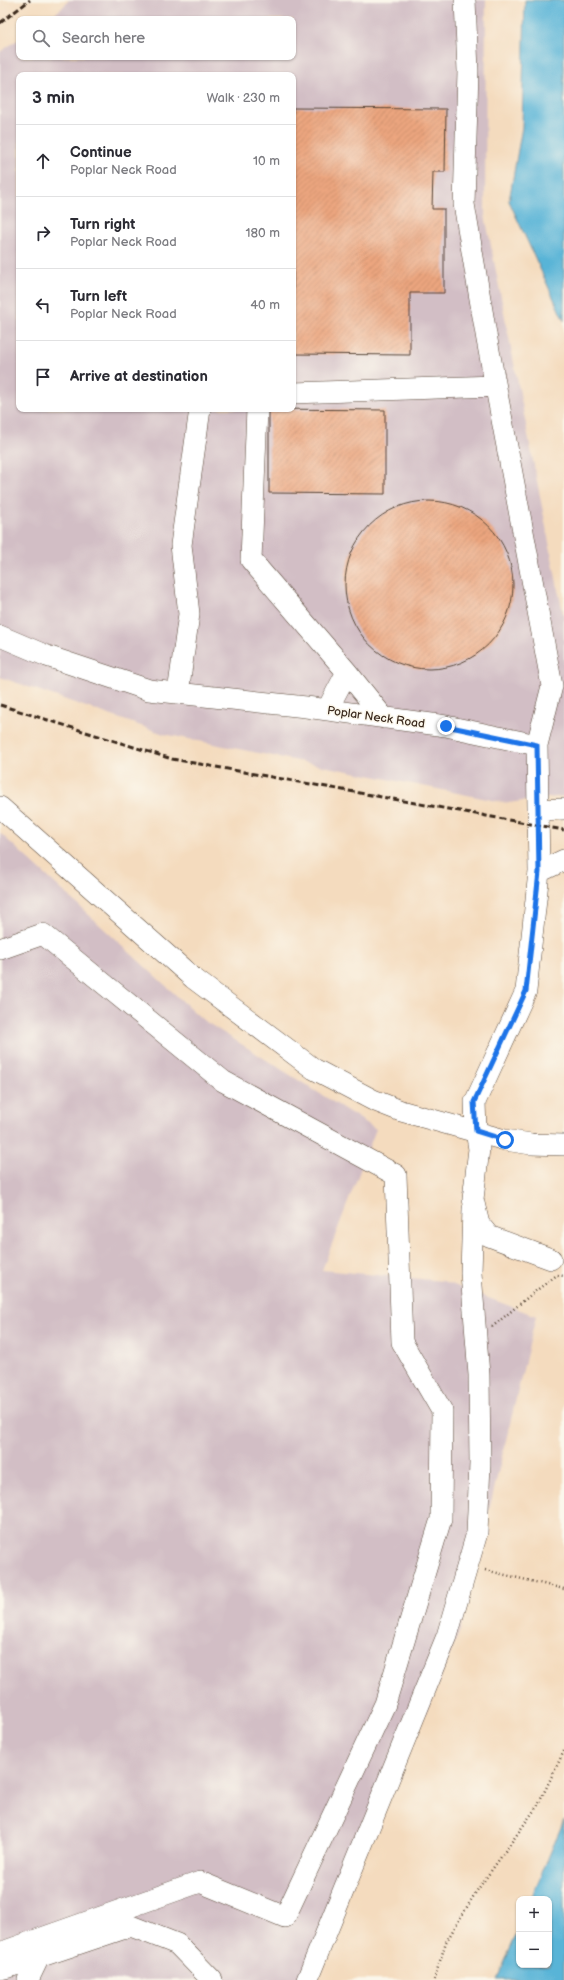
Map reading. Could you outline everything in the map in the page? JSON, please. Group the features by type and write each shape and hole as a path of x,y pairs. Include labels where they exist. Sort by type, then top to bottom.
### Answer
{"lane":[{"path":"307,1980 447,1636 477,1533 480,1464 479,1375 471,1273 473,1199 479,1148 474,1102 526,991 539,872 537,745 552,686 495,386 464,204 468,72 465,0"},
{"path":"296,393 495,386"},
{"path":"178,693 189,614 181,545 200,412"},
{"path":"257,412 251,560 347,672 384,718"},
{"name":"Poplar Neck Road","path":"0,636 47,656 150,690 327,710 446,726 537,745"},
{"path":"327,710 347,672"},
{"path":"0,807 193,978 314,1069 373,1100 401,1111 505,1140 531,1144 563,1145"},
{"path":"538,810 564,810"},
{"path":"539,872 564,860"},
{"path":"0,949 43,934 223,1081 396,1175 402,1342 442,1411 442,1419 441,1519 385,1704 285,1917 200,1882 8,1950 0,1960"},
{"path":"473,1199 480,1224 489,1236 551,1259"},
{"path":"0,1969 131,1926 177,1944 212,1980"},
{"path":"28,1980 39,1957"}],"path":[{"path":"476,1343 498,1321 533,1292 557,1275 564,1276"},
{"path":"468,1566 564,1589"},
{"path":"434,1980 446,1942 476,1892 538,1805 564,1751"}],"shaded area":[{"path":"69,0 486,0 485,215 564,619 564,796 507,803 164,734 0,677 0,52 16,41 16,60 296,60 296,16 51,16 61,9"},
{"path":"0,833 203,1020 376,1129 322,1270 443,1281 536,1316 460,1630 421,1724 307,1980 0,1980"}],"water":[{"path":"525,0 564,0 564,321 509,201 522,127"},
{"path":"564,1820 564,1980 497,1980 516,1935 516,1968 552,1968 552,1896 532,1896"}],"building":[{"path":"296,108 446,109 445,172 433,172 432,209 444,209 444,293 410,293 410,355 296,354"},
{"path":"296,409 385,410 385,494 269,493 269,412 296,412"},
{"path":"421,501 437,501 461,507 476,515 489,525 499,538 507,553 512,569 512,601 507,617 499,632 489,645 476,655 453,666 437,669 421,669 397,663 382,655 369,645 359,632 348,609 345,593 345,577 351,553 359,538 369,525 382,515 405,504"}],"railway":[{"path":"0,23 30,0"},
{"path":"0,705 172,759 564,830"}],"route":[{"path":"446,726 537,745 539,872 526,991 474,1102 476,1131 505,1140"}]}
